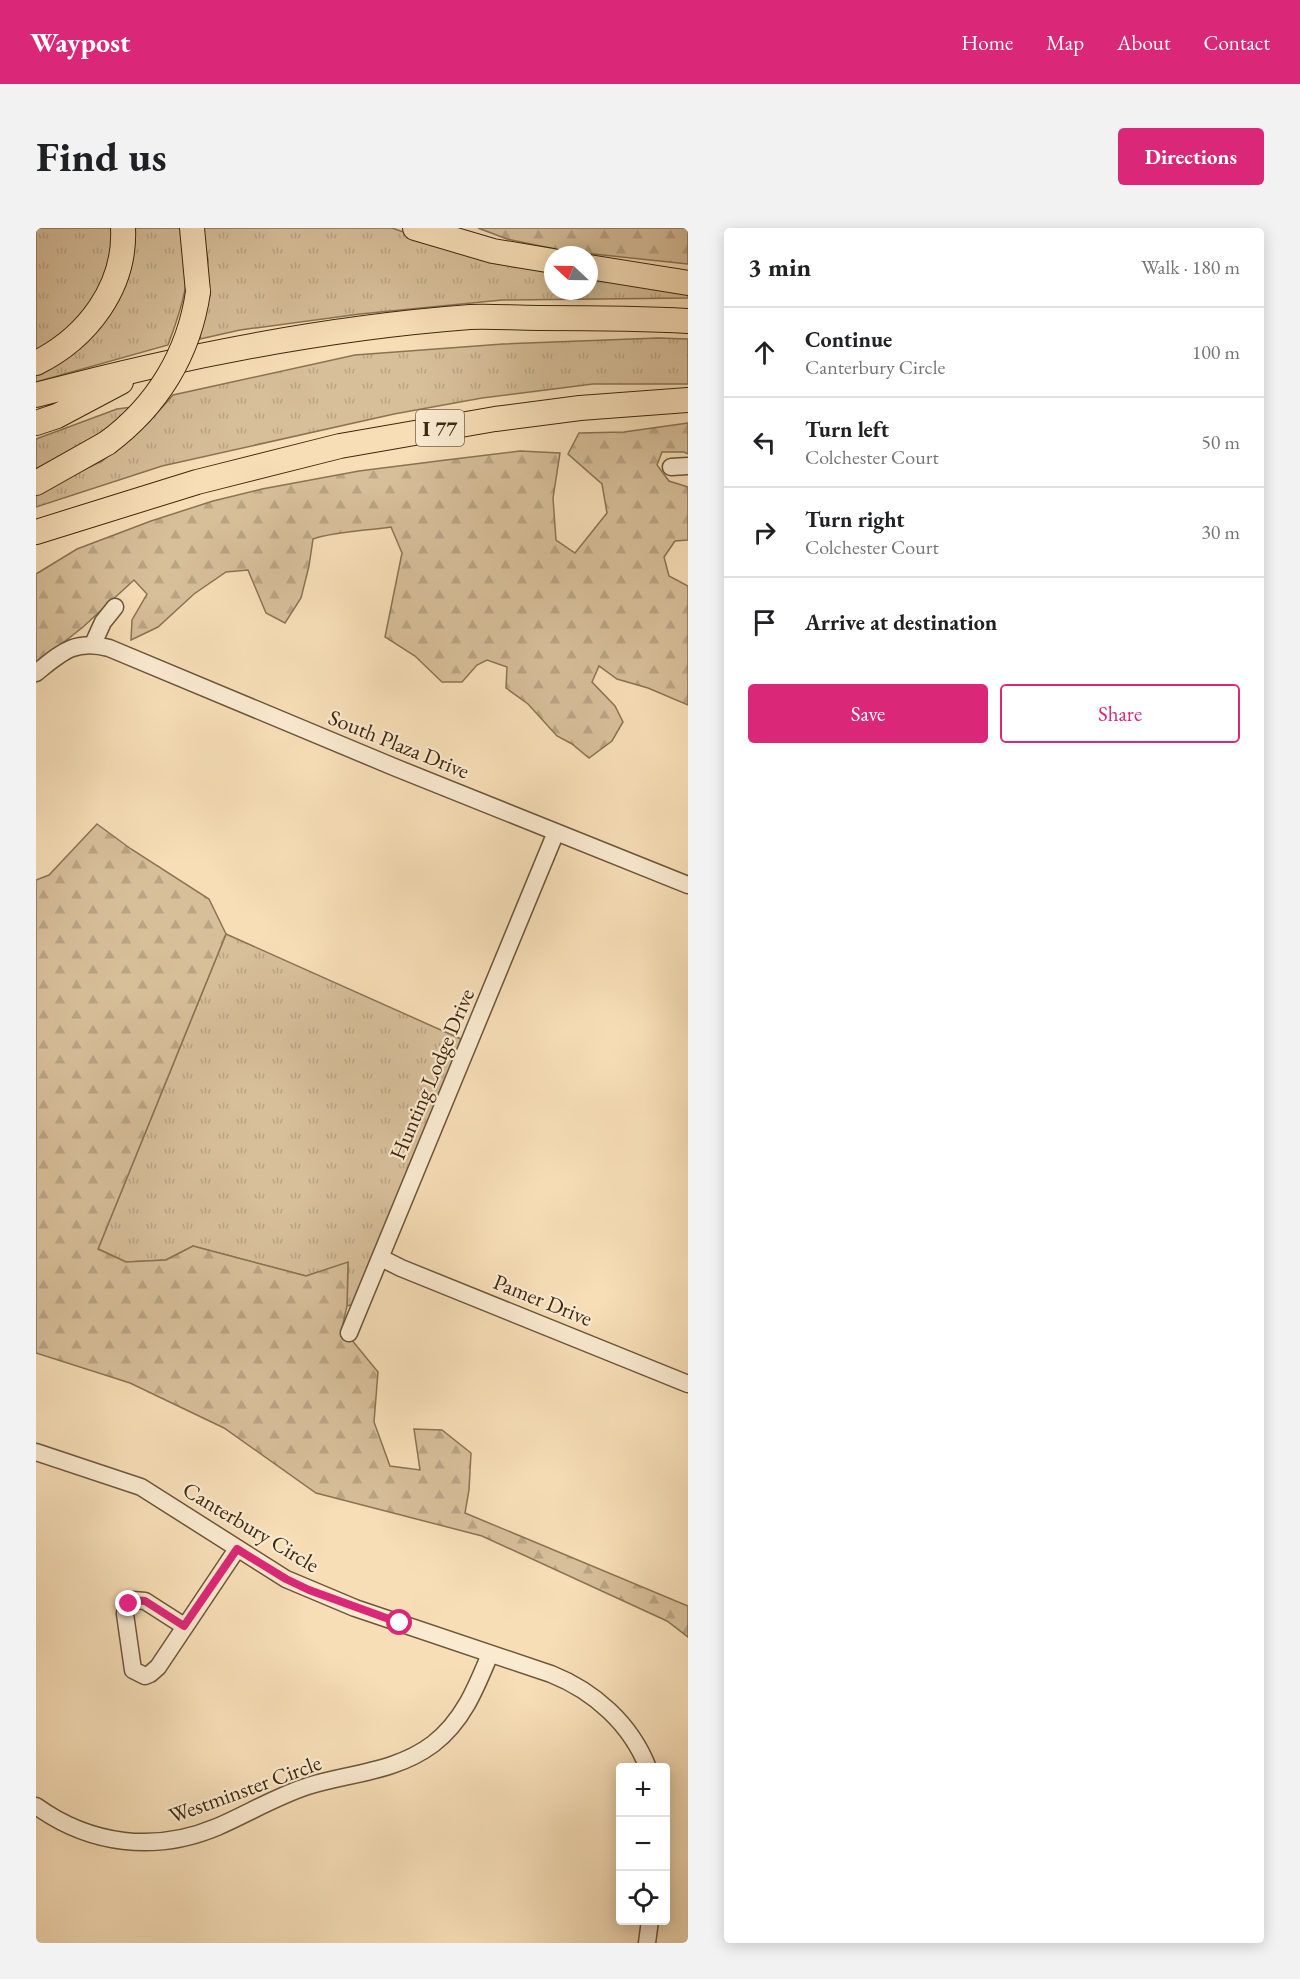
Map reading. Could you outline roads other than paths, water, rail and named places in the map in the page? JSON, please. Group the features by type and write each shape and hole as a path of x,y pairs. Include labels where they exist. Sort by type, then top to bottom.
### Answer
{"highway":[{"path":"36,363 75,338 101,308 118,271 123,228"},
{"path":"36,483 107,443 143,412 169,376 188,336 195,313 198,292 192,228"},
{"path":"414,228 494,251 544,259"},
{"path":"598,268 688,283"},
{"path":"36,395 155,365 265,343 314,335 472,317 630,317 688,321"},
{"path":"36,423 57,416 155,365"},
{"name":"I 77","path":"36,532 133,501 254,467 393,436 580,408 688,400"},
{"path":"36,549 78,532 133,501"}],"street":[{"path":"671,467 688,466"},
{"path":"36,673 69,649 83,644 93,644 103,622 115,607"},
{"name":"South Plaza Drive","path":"93,644 109,648 688,885"},
{"name":"Hunting Lodge Drive","path":"349,1333 556,832"},
{"name":"Pamer Drive","path":"381,1258 688,1384"},
{"name":"Canterbury Circle","path":"36,1452 141,1487 237,1549 286,1579 309,1590 560,1677 604,1705 631,1735 646,1763"},
{"path":"184,1626 145,1601 133,1600 125,1614 133,1670 145,1676 158,1667 237,1549"},
{"name":"Westminster Circle","path":"36,1806 62,1823 106,1839 129,1843 159,1842 193,1836 216,1828 301,1789 385,1768 422,1752 443,1736 461,1715 473,1695 490,1653"},
{"path":"647,1943 649,1925"}]}
